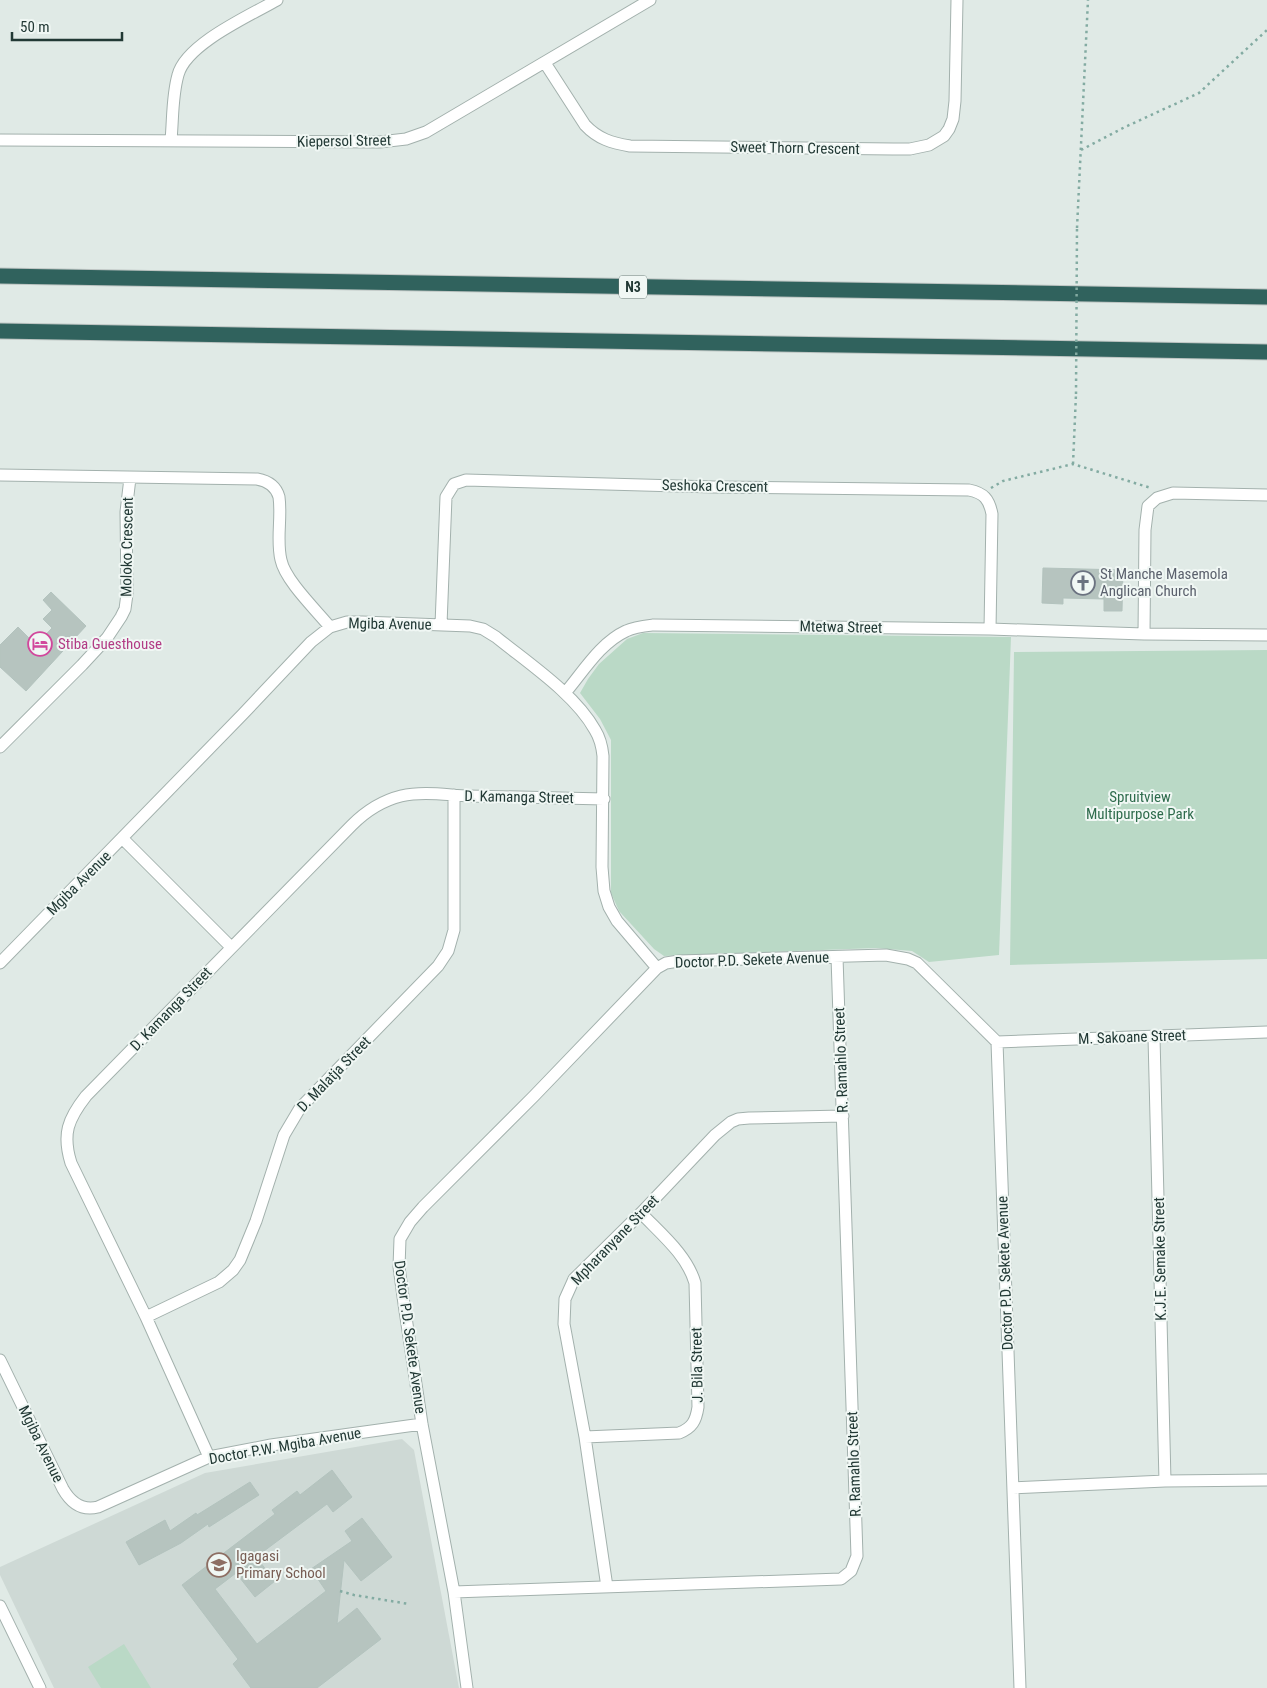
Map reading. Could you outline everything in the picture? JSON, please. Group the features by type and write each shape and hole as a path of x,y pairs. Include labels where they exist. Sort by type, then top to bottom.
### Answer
{"highway":[{"name":"N3","path":"0,276 1267,297"},
{"path":"0,331 1267,352"}],"street":[{"path":"171,140 176,84 181,66 187,58 196,48 277,0"},
{"name":"Kiepersol Street","path":"0,140 380,142 406,139 426,132 650,0"},
{"name":"Sweet Thorn Crescent","path":"545,63 592,133 612,143 630,146 884,149 922,147 936,142 944,136 953,118 957,0"},
{"name":"Moloko Crescent","path":"0,475 257,479 270,483 277,490 279,497 282,566 293,583 330,627"},
{"name":"Moloko Crescent","path":"0,747 107,638 125,609 127,594 126,512 130,478"},
{"name":"Seshoka Crescent","path":"441,625 445,502 448,492 462,480 714,487 969,490 978,492 986,497"},
{"path":"1144,634 1146,517 1148,506 1157,498 1173,493 1267,495"},
{"path":"986,497 992,514 990,629"},
{"name":"Mgiba Avenue","path":"0,963 123,839 304,648 330,627 347,622 362,622 470,626 483,630 496,636 565,693 588,719 599,738 603,756 602,867 604,891 609,907 617,921 657,968"},
{"name":"Mtetwa Street","path":"565,693 604,646 627,630 653,625 1267,635"},
{"name":"D. Kamanga Street","path":"209,1457 146,1317 71,1163 67,1150 67,1129 71,1117 86,1096 364,813 387,800 411,794 426,793 604,799"},
{"name":"D. Malatja Street","path":"146,1317 219,1282 233,1270 240,1260 256,1221 284,1135 294,1116 438,966 448,951 454,930 454,795"},
{"path":"123,839 232,947"},
{"name":"Doctor P.D. Sekete Avenue","path":"467,1688 454,1592 422,1424 399,1267 400,1239 410,1222 423,1207 534,1096 657,968 679,961 886,955 903,957 917,963 997,1042 1020,1688"},
{"name":"R. Ramahlo Street","path":"454,1592 842,1579 854,1567 857,1556 837,956"},
{"name":"M. Sakoane Street","path":"997,1042 1267,1032"},
{"name":"K.J.E. Semake Street","path":"1154,1037 1165,1481"},
{"name":"Mpharanyane Street","path":"607,1587 585,1437 564,1324 564,1299 574,1280 715,1135 731,1122 749,1118 843,1116"},
{"name":"J. Bila Street","path":"585,1437 679,1434 692,1426 697,1418 695,1283 686,1262 641,1213"},
{"name":"Mgiba Avenue","path":"0,1360 67,1497 82,1507 90,1509 98,1507"},
{"name":"Doctor P.W. Mgiba Avenue","path":"98,1507 209,1457 271,1445 422,1424"},
{"path":"1013,1488 1165,1481 1267,1480"},
{"path":"0,1606 40,1688"}],"path":[{"path":"1073,464 1076,394 1077,228 1088,0"},
{"path":"1081,150 1125,127 1200,93 1267,30"},
{"path":"986,497 990,488 1003,481 1073,464 1151,488 1157,498"},
{"path":"340,1591 409,1604"}],"shaded area":[{"name":"Igagasi Primary School","path":"402,1439 414,1450 459,1688 54,1688 0,1575 0,1567 205,1473"}],"green space":[{"path":"643,633 1011,637 999,955 929,962 912,951 876,948 664,956 654,949 619,911 611,893 611,740 600,719 580,693 599,664 627,639"},
{"name":"Spruitview Multipurpose Park","path":"1267,650 1267,959 1010,965 1014,652"},
{"path":"124,1644 151,1688 101,1688 88,1667"}],"building":[{"name":"St Manche Masemola Anglican Church","path":"1043,568 1123,570 1122,611 1104,611 1104,599 1063,598 1063,604 1042,603"},
{"path":"51,592 86,626 26,691 0,667 0,645 18,627 36,645 52,628 43,619 52,610 43,600"},
{"path":"332,1470 352,1497 333,1512 327,1504 256,1557 275,1581 255,1597 236,1573 215,1589 257,1644 326,1591 311,1569 352,1541 345,1531 362,1518 392,1557 361,1581 344,1560 337,1624 357,1608 381,1639 317,1688 251,1688 233,1664 238,1659 182,1585 275,1514 272,1510 297,1491 300,1495"},
{"path":"250,1482 259,1495 209,1527 208,1524 181,1543 139,1565 126,1542 165,1520 170,1531 196,1513 197,1515"}],"place":[{"name":"St Manche Masemola Anglican Church","path":"1083,583"},
{"name":"Stiba Guesthouse","path":"40,644"},
{"name":"Igagasi Primary School","path":"219,1565"}]}
